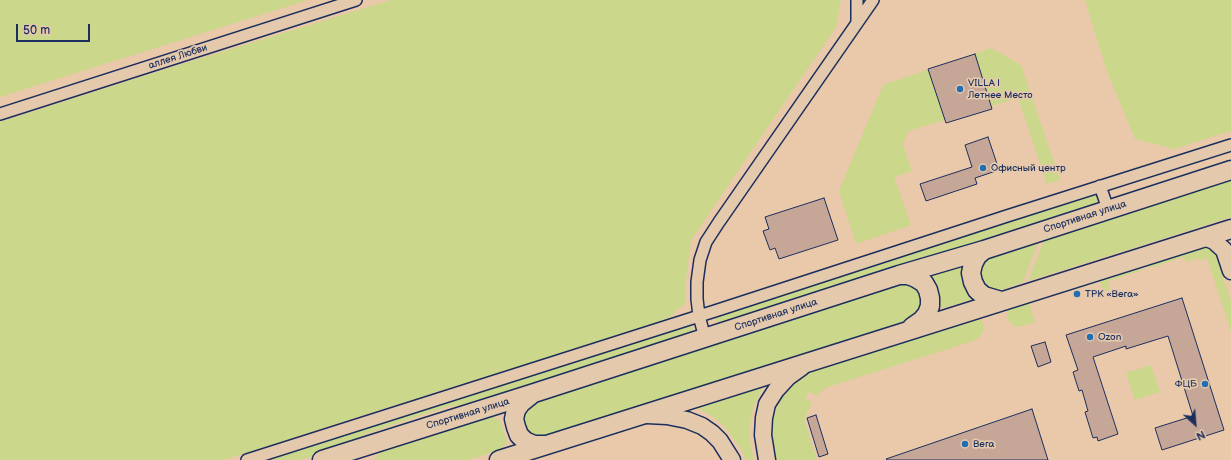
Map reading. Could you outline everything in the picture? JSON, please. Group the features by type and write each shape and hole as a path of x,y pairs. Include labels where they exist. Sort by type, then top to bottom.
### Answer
{"main road":[{"name":"Спортивная улица","path":"322,460 1231,170"},
{"path":"499,460 1231,228"},
{"path":"1204,237 1214,242 1228,245 1231,271"},
{"path":"984,250 977,256 973,264 971,273 973,282 977,290 984,296 1001,301"},
{"path":"899,275 908,275 916,278 924,284 928,290 930,298 930,306 927,314 922,320 904,331"},
{"path":"767,460 763,435 764,418 768,404 776,390 788,377 810,362"},
{"path":"531,394 516,410 514,419 516,427 519,435 525,441 534,445 545,445"},
{"path":"639,415 667,416 687,420 702,426 712,433 720,442 732,460"},
{"path":"365,460 375,444"}],"street":[{"name":"аллея Любви","path":"0,114 356,0"},
{"path":"856,0 858,22"},
{"path":"706,338 699,316 697,282 700,260 706,242 723,215 873,0"},
{"path":"248,460 1231,145"},
{"path":"1100,186 1108,209"}],"green space":[{"path":"0,0 308,0 0,97"},
{"path":"391,0 841,0 836,27 691,240 685,288 685,304 674,312 673,315 662,321 443,390 441,393 438,391 428,394 427,397 405,404 398,404 224,460 0,460 0,122 169,68"},
{"path":"1085,0 1231,0 1231,131 1174,149 1135,139 1106,69"},
{"path":"991,48 1021,65 1060,180 1047,184 1018,98 908,131 903,144 912,171 894,177 911,225 856,244 839,191 883,85"},
{"path":"1231,179 1231,217 1028,281 1045,238"},
{"path":"1093,194 1098,196 1099,200 1094,206 724,323 716,321 716,316"},
{"path":"1039,240 1023,282 1001,290 991,289 983,283 979,271 985,258"},
{"path":"1207,244 1215,253 1231,302 1231,332 1207,258 1199,261 1198,258 1186,262 1184,257 1150,268 1150,261"},
{"path":"963,265 963,281 974,299 942,308 940,305 939,291 931,277 931,274"},
{"path":"1141,267 1143,270 1108,281 1110,289 1104,292 1100,281 1115,271"},
{"path":"902,284 911,285 915,288 920,295 921,303 917,313 906,321 542,436 526,433 519,420 529,402"},
{"path":"1028,300 1035,322 1019,327 1011,324 1007,317 1008,309"},
{"path":"975,317 981,320 984,330 980,337 973,341 828,387 817,396 809,392 805,398 812,403 806,415 805,422 817,460 776,460 773,447 772,427 774,416 784,393 789,386 810,370"},
{"path":"689,323 693,330 692,333 472,405 449,406 368,433 338,448 300,460 253,460"},
{"path":"1151,365 1160,392 1135,400 1126,373"},
{"path":"766,382 754,405 751,417 750,442 754,460 746,460 741,449 724,426 712,416 694,406"},
{"path":"487,415 498,419 501,423 507,442 500,450 468,460 374,460 380,452 385,449"}],"building":[{"name":"VILLA | Летнее Место","path":"975,54 992,109 946,123 928,69"},
{"name":"Офисный центр","path":"988,137 999,170 975,178 977,184 926,201 920,184 972,167 965,145"},
{"path":"824,198 838,240 779,259 775,248 770,250 763,231 769,229 765,217"},
{"path":"1182,298 1224,430 1162,450 1155,428 1193,416 1168,336 1126,349 1126,346 1093,357 1118,434 1098,441 1097,437 1093,438 1085,412 1088,411 1082,390 1079,391 1073,372 1078,370 1066,335"},
{"path":"1045,342 1051,362 1038,367 1031,346"},
{"path":"1032,409 1048,460 886,459"},
{"path":"816,415 828,454 819,457 807,418"}],"place":[{"name":"VILLA | Летнее Место","path":"960,89"},
{"name":"Офисный центр","path":"983,168"},
{"name":"ТРК «Вега»","path":"1077,294"},
{"name":"Ozon","path":"1090,337"},
{"name":"ФЦБ","path":"1205,384"},
{"name":"Вега","path":"965,444"}]}
